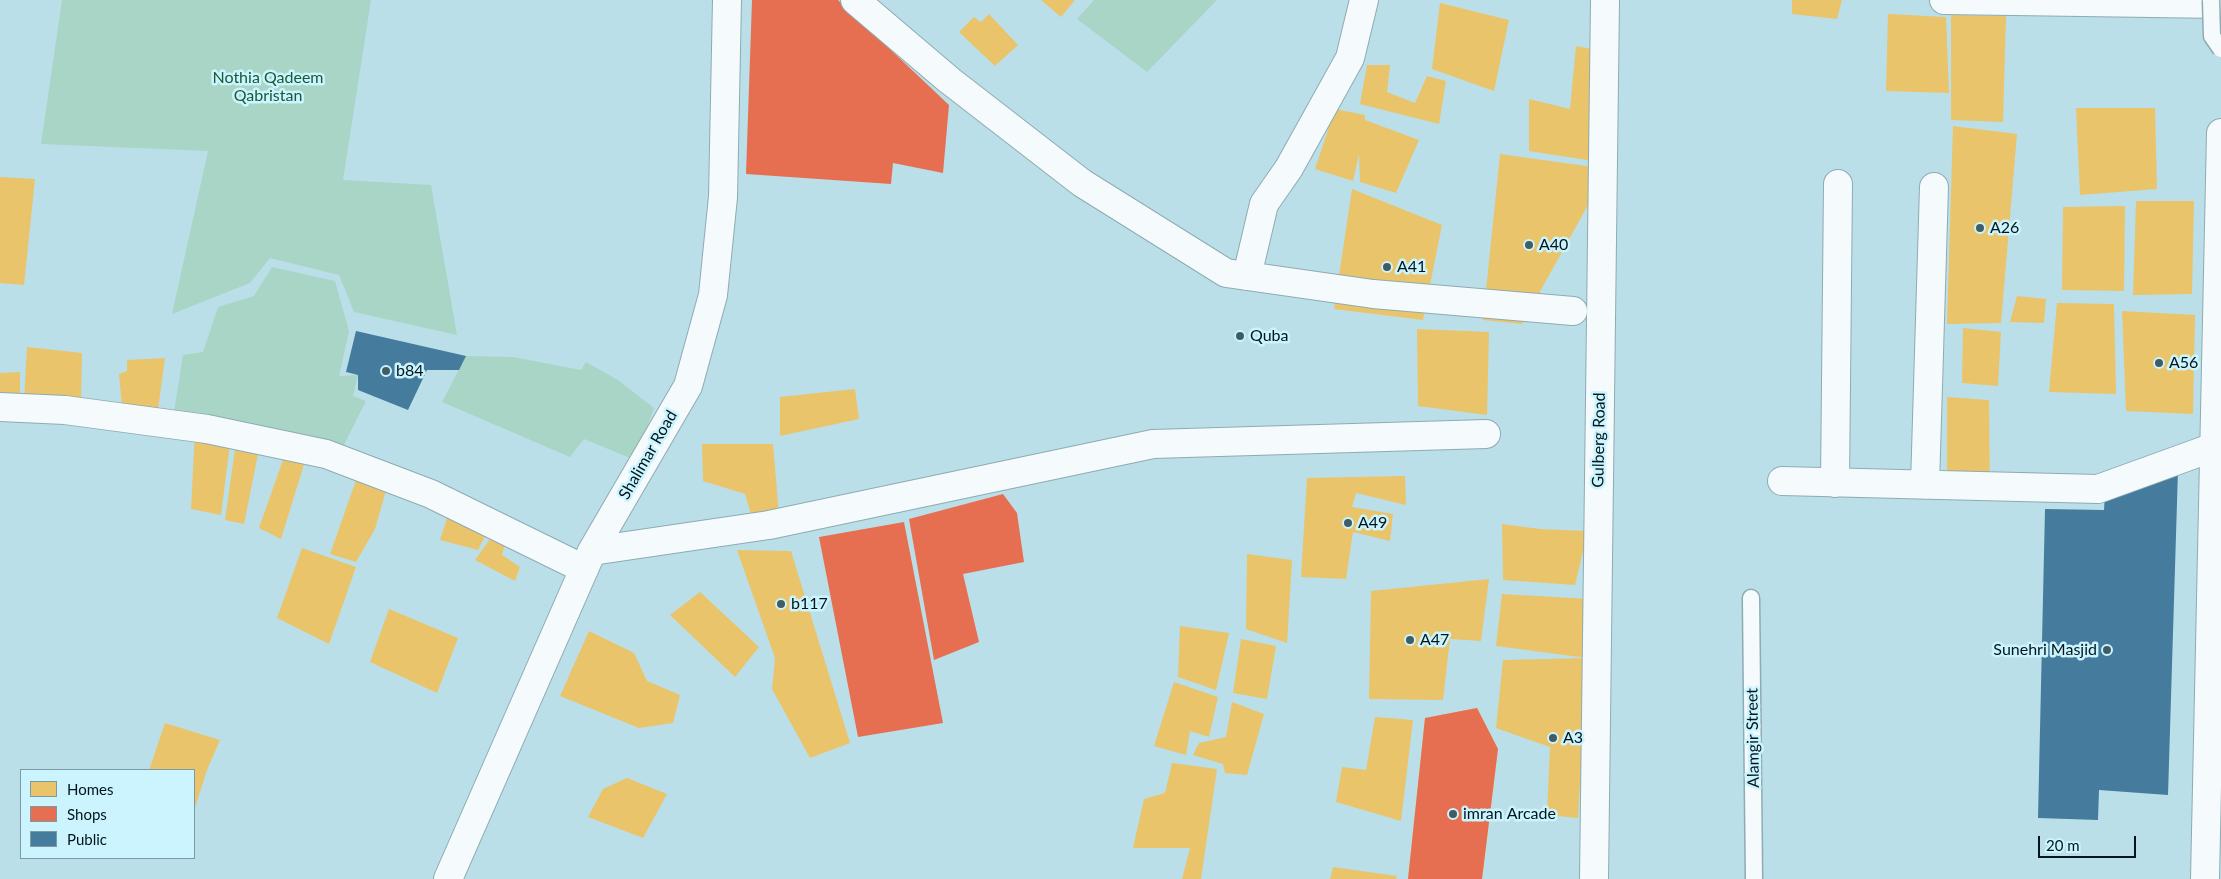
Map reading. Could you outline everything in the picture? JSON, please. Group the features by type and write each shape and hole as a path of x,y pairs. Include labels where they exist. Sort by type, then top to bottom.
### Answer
{"street":[{"name":"Shalimar Road","path":"448,879 588,560 688,386 713,295 723,197 727,0"},
{"path":"855,0 949,80 1082,183 1226,273 1373,294 1573,311"},
{"path":"1247,276 1264,204 1290,168 1350,58 1364,0"},
{"name":"Gulberg Road","path":"1594,879 1605,0"},
{"path":"1961,1 2221,4"},
{"path":"2205,879 2221,133"},
{"path":"1835,483 1838,184"},
{"path":"1926,485 1934,187"},
{"path":"0,407 65,410 208,429 326,454 431,494 588,560 1154,444 1486,434"},
{"path":"1782,482 2098,489 2214,447"}],"lane":[{"path":"2211,0 2212,36 2221,49"},
{"name":"Alamgir Street","path":"1751,598 1754,879"}],"green space":[{"name":"Nothia Qadeem Qabristan","path":"62,0 371,0 343,180 431,185 457,335 354,312 339,275 270,258 250,283 172,314 208,151 41,144"},
{"path":"1094,0 1217,0 1147,72 1077,19"},
{"path":"272,267 335,281 349,331 339,376 358,375 353,396 366,401 344,445 174,412 183,355 203,352 218,307 254,296"},
{"path":"466,356 513,357 581,370 586,362 618,380 654,408 635,460 584,439 570,457 442,402"}],"building: Homes":[{"path":"1041,0 1075,0 1061,17"},
{"path":"1792,0 1842,0 1837,19 1792,14"},
{"path":"1440,3 1509,20 1494,91 1432,69"},
{"path":"989,14 1018,45 995,66 959,32 974,17 981,22"},
{"path":"1888,14 1946,17 1949,93 1886,91"},
{"path":"1951,15 2006,16 2003,122 1951,120"},
{"path":"1576,46 1618,54 1613,164 1529,151 1529,99 1570,109"},
{"path":"1367,65 1390,65 1387,92 1415,103 1427,76 1446,81 1439,124 1360,104"},
{"path":"2076,108 2155,108 2157,189 2080,195"},
{"path":"1335,109 1365,115 1365,120 1419,140 1396,193 1360,182 1359,154 1353,181 1315,169"},
{"name":"A26","path":"1953,126 2017,134 2001,323 1947,324"},
{"name":"A40","path":"1500,154 1608,169 1522,324 1483,320"},
{"path":"0,177 35,179 24,285 0,283"},
{"name":"A41","path":"1352,189 1442,225 1423,320 1334,309"},
{"path":"2136,201 2194,201 2192,294 2133,295"},
{"path":"2125,206 2124,291 2062,290 2063,207"},
{"path":"2017,296 2046,299 2044,323 2010,322"},
{"path":"2057,303 2114,304 2116,394 2049,392"},
{"name":"A56","path":"2122,311 2195,315 2193,414 2126,411"},
{"path":"1963,328 2001,332 1998,386 1962,383"},
{"path":"1417,329 1489,332 1487,415 1418,406"},
{"path":"27,347 82,353 81,401 24,402"},
{"path":"165,358 157,417 122,406 119,374 127,371 127,360"},
{"path":"20,372 20,401 0,401 0,373"},
{"path":"855,389 859,419 780,436 780,397"},
{"path":"1947,397 1989,400 1990,500 1947,498"},
{"path":"195,431 230,444 221,515 191,509"},
{"path":"236,442 259,449 244,524 225,520"},
{"path":"702,444 773,444 779,515 753,521 745,494 703,481"},
{"path":"285,454 305,461 281,539 259,528"},
{"path":"359,472 387,487 375,529 356,562 330,554"},
{"name":"A49","path":"1405,476 1406,505 1356,493 1352,507 1393,514 1390,541 1353,532 1346,579 1301,577 1307,478"},
{"path":"447,518 486,534 478,550 440,540"},
{"path":"1502,524 1540,529 1588,531 1575,585 1503,580"},
{"path":"490,539 505,544 502,555 520,567 515,581 475,560"},
{"path":"302,548 356,567 329,644 277,618"},
{"name":"b117","path":"737,550 791,551 850,743 810,758 772,689 775,658"},
{"path":"1247,554 1292,560 1287,643 1246,629"},
{"name":"A47","path":"1489,579 1481,641 1450,639 1443,700 1369,699 1371,591"},
{"path":"700,592 759,647 735,677 670,615"},
{"path":"1502,594 1589,599 1587,658 1496,646"},
{"path":"389,609 458,638 437,693 370,662"},
{"path":"1180,626 1229,633 1216,690 1178,677"},
{"path":"589,631 634,653 647,681 680,695 673,723 639,728 560,696"},
{"path":"1241,639 1276,646 1267,699 1233,693"},
{"name":"A3","path":"1587,658 1578,818 1547,815 1550,747 1496,728 1503,660"},
{"path":"1174,682 1218,697 1209,737 1190,731 1186,755 1154,746"},
{"path":"1232,702 1264,714 1247,775 1225,773 1223,764 1193,755 1199,743 1226,737"},
{"name":"imran Arcade","path":"1477,708 1498,749 1482,879 1408,879 1425,718"},
{"path":"1375,717 1413,720 1401,821 1336,802 1342,767 1366,770"},
{"path":"165,723 220,740 207,770 195,808 195,769 149,769"},
{"path":"1172,763 1217,769 1201,879 1182,879 1190,848 1133,848 1144,799 1165,793"},
{"path":"627,778 667,794 643,838 588,817 603,789"},
{"path":"1333,867 1397,876 1396,879 1330,879"}],"building: Shops":[{"path":"752,0 838,0 949,105 943,173 893,163 891,184 746,174"},
{"path":"1003,494 1017,513 1024,562 963,574 979,642 934,660 909,519"},
{"path":"904,522 943,723 858,737 819,537"},
{"name":"imran Arcade","path":"1477,708 1498,749 1482,879 1408,879 1425,718"}],"building: Public":[{"name":"b84","path":"356,331 466,356 459,370 427,370 408,410 358,390 358,375 346,372"},
{"name":"Sunehri Masjid","path":"2178,470 2168,795 2099,790 2098,820 2038,818 2045,509 2104,510 2105,493"}],"place":[{"name":"A26","path":"1980,228"},
{"name":"A40","path":"1529,245"},
{"name":"A41","path":"1387,267"},
{"name":"Quba","path":"1240,336"},
{"name":"A56","path":"2159,363"},
{"name":"b84","path":"386,371"},
{"name":"A49","path":"1348,523"},
{"name":"b117","path":"781,604"},
{"name":"A47","path":"1410,640"},
{"name":"Sunehri Masjid","path":"2107,650"},
{"name":"A3","path":"1553,738"},
{"name":"imran Arcade","path":"1453,814"}]}
